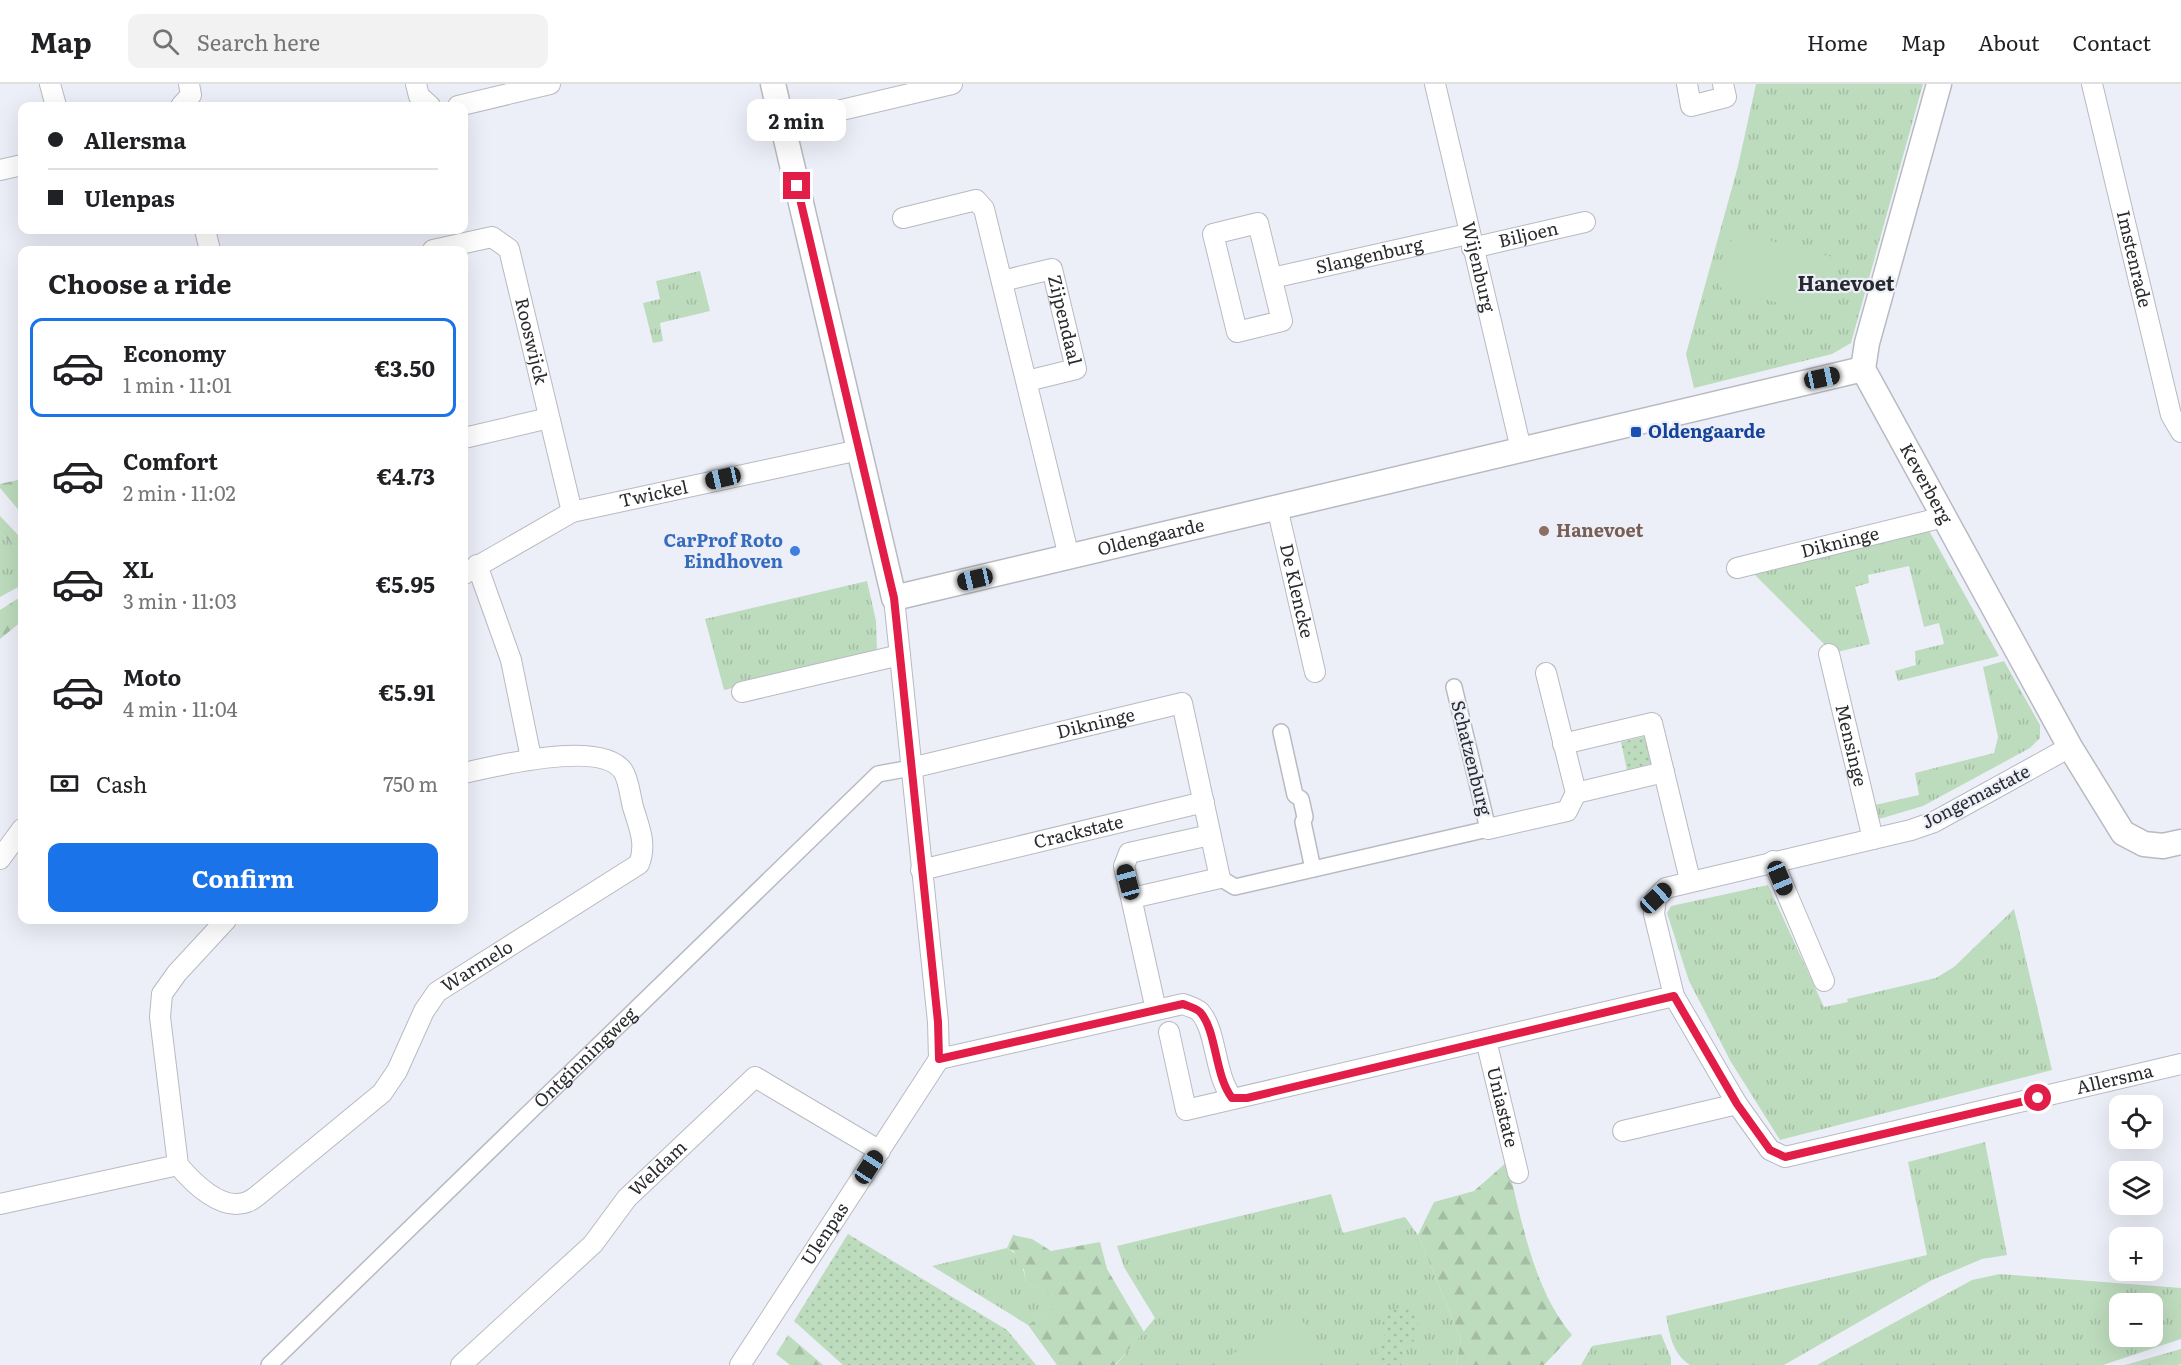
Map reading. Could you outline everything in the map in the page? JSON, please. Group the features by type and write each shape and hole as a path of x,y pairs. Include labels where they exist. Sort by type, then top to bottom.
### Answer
{"street":[{"path":"50,84 55,102"},
{"path":"185,102 191,95 189,84"},
{"path":"416,84 419,96 426,102"},
{"path":"773,84 894,598 938,1022 939,1059 1183,1004 1199,1010 1206,1023 1224,1087 1232,1098"},
{"path":"782,124 952,84"},
{"name":"Wijenburg","path":"1437,84 1470,241 1521,449"},
{"path":"1687,84 1691,106 1726,97 1723,84"},
{"path":"1863,369 1867,342 1939,84"},
{"name":"Imstenrade","path":"2092,84 2169,405 2181,432"},
{"path":"468,104 545,85"},
{"path":"0,170 18,166"},
{"path":"903,218 976,201 984,209 1069,556"},
{"name":"Biljoen","path":"1470,241 1586,222"},
{"path":"1258,223 1272,278 1282,321 1237,332 1213,234 1258,223"},
{"name":"Rooswijck","path":"441,246 462,236 492,237 509,249 573,512"},
{"name":"Slangenburg","path":"1272,278 1470,241"},
{"name":"Zijpendaal","path":"1002,281 1052,269 1076,369 1027,381"},
{"name":"Oldengaarde","path":"894,598 1863,369"},
{"name":"Keverberg","path":"1863,369 2070,747 2123,833 2144,844 2163,846 2181,842"},
{"path":"468,437 549,418"},
{"name":"Twickel","path":"470,570 573,512 859,450"},
{"name":"De Klencke","path":"1277,507 1315,672"},
{"name":"Dikninge","path":"1737,568 1944,517"},
{"path":"470,570 511,660 531,758"},
{"name":"Mensinge","path":"1829,654 1873,839"},
{"path":"742,692 900,655"},
{"path":"1546,673 1576,793 1664,772"},
{"name":"Schatzenburg","path":"1454,687 1488,829"},
{"name":"Dikninge","path":"911,768 1182,703 1204,802"},
{"path":"1563,744 1652,723 1690,880"},
{"path":"1132,898 1220,878 1235,887 1313,869 1303,822 1305,817 1301,799 1295,795 1281,732"},
{"name":"Jongemastate","path":"1978,1113 1785,1157 1770,1150 1737,1104 1674,996 1654,914 1656,898 1666,888 1690,880 1873,839 1934,822 2070,747"},
{"name":"Warmelo","path":"178,1165 192,1182 228,1204 247,1202 382,1093 397,1071 424,1011 437,992 639,864 645,849 624,772 614,763 600,757 531,758 468,772"},
{"name":"Ontginningweg","path":"269,1365 695,949 878,774 911,768"},
{"name":"Schatzenburg","path":"1313,869 1568,811 1576,793"},
{"path":"1204,802 1220,878"},
{"name":"Crackstate","path":"921,870 1204,802"},
{"path":"0,860 18,835"},
{"name":"Crackstate","path":"1156,1010 1124,866 1129,853 1210,835"},
{"path":"1773,861 1824,981"},
{"path":"0,1204 178,1165 160,1017 162,994 177,973 222,924"},
{"path":"1169,1032 1186,1110 1232,1098 1247,1098 1674,996"},
{"name":"Uniastate","path":"1486,1040 1518,1173"},
{"name":"Ulenpas","path":"740,1365 939,1059"},
{"name":"Allersma","path":"1978,1113 2181,1064"},
{"name":"Weldam","path":"461,1365 594,1244 627,1198 755,1077 880,1150"},
{"path":"1623,1131 1737,1104"}],"green space":[{"path":"1756,84 1923,84 1851,343 1832,354 1694,388 1686,354 1738,166"},
{"path":"1734,231 1832,257 1817,313 1719,287"},
{"path":"700,271 710,311 660,323 663,341 653,343 643,303 660,299 656,281"},
{"path":"18,480 18,509 0,488 0,484"},
{"path":"0,516 18,535 18,551 0,532"},
{"path":"1928,529 1999,656 1898,681 1895,671 1916,665 1915,651 1944,644 1939,623 1924,627 1909,566 1868,575 1869,583 1855,587 1870,644 1833,653 1751,571"},
{"path":"0,532 18,551 18,587 0,597"},
{"path":"867,581 876,621 877,653 724,690 705,619"},
{"path":"18,599 18,624 0,639 0,610"},
{"path":"2004,661 2040,725 2040,738 2030,748 1923,806 1879,819 1875,805 1919,795 1915,773 1994,753 1998,737 1983,667"},
{"path":"1647,736 1653,763 1627,770 1621,742"},
{"path":"1768,885 1824,1007 1848,1002 1847,999 1936,978 1954,967 2014,909 2052,1070 1780,1140 1731,1062 1689,981 1667,913 1671,906"},
{"path":"1985,1142 2007,1255 1982,1259 1932,1280 1784,1365 1690,1365 1679,1355 1673,1343 1666,1316 1927,1255 1908,1162"},
{"path":"1507,1162 1538,1276 1547,1297 1572,1335 1544,1365 1456,1365 1461,1339 1418,1235 1434,1202 1474,1191"},
{"path":"1331,1194 1343,1233 1405,1217 1418,1235 1461,1339 1456,1365 1116,1365 1155,1318 1124,1267 1117,1246"},
{"path":"848,1234 1007,1330 1036,1365 843,1365 794,1321"},
{"path":"1013,1235 1032,1239 1051,1251 1100,1242 1107,1269 1144,1332 1115,1365 1057,1365 1028,1325 1063,1301 1026,1283 1024,1269 1018,1268 1014,1251 1007,1248"},
{"path":"1007,1248 1018,1258 1026,1283 1064,1301 1028,1325 932,1266"},
{"path":"2000,1274 2181,1288 2181,1339 2163,1345 2163,1293 2109,1293 2109,1347 2157,1347 2103,1365 1817,1365 1972,1280"},
{"path":"1404,1307 1416,1313 1420,1331 1414,1341 1403,1346 1406,1356 1401,1365 1385,1365 1378,1355 1386,1339 1382,1327 1383,1320 1391,1310"},
{"path":"1292,1308 1321,1345 1296,1365 1219,1365"},
{"path":"1661,1334 1671,1358 1671,1365 1581,1365 1592,1346"},
{"path":"788,1335 823,1365 790,1365 776,1354"},
{"path":"2181,1349 2181,1364 2178,1365 2125,1365"}],"place":[{"name":"Oldengaarde","path":"1636,432"},
{"name":"Hanevoet","path":"1544,531"},
{"name":"CarProf Roto Eindhoven","path":"795,551"}],"district":[{"name":"Hanevoet","path":"1846,284"}],"route":[{"path":"797,186 894,598 938,1022 939,1059 1183,1004 1199,1010 1206,1023 1224,1087 1232,1098 1247,1098 1674,996 1737,1104 1770,1150 1785,1157 2038,1098"}]}
